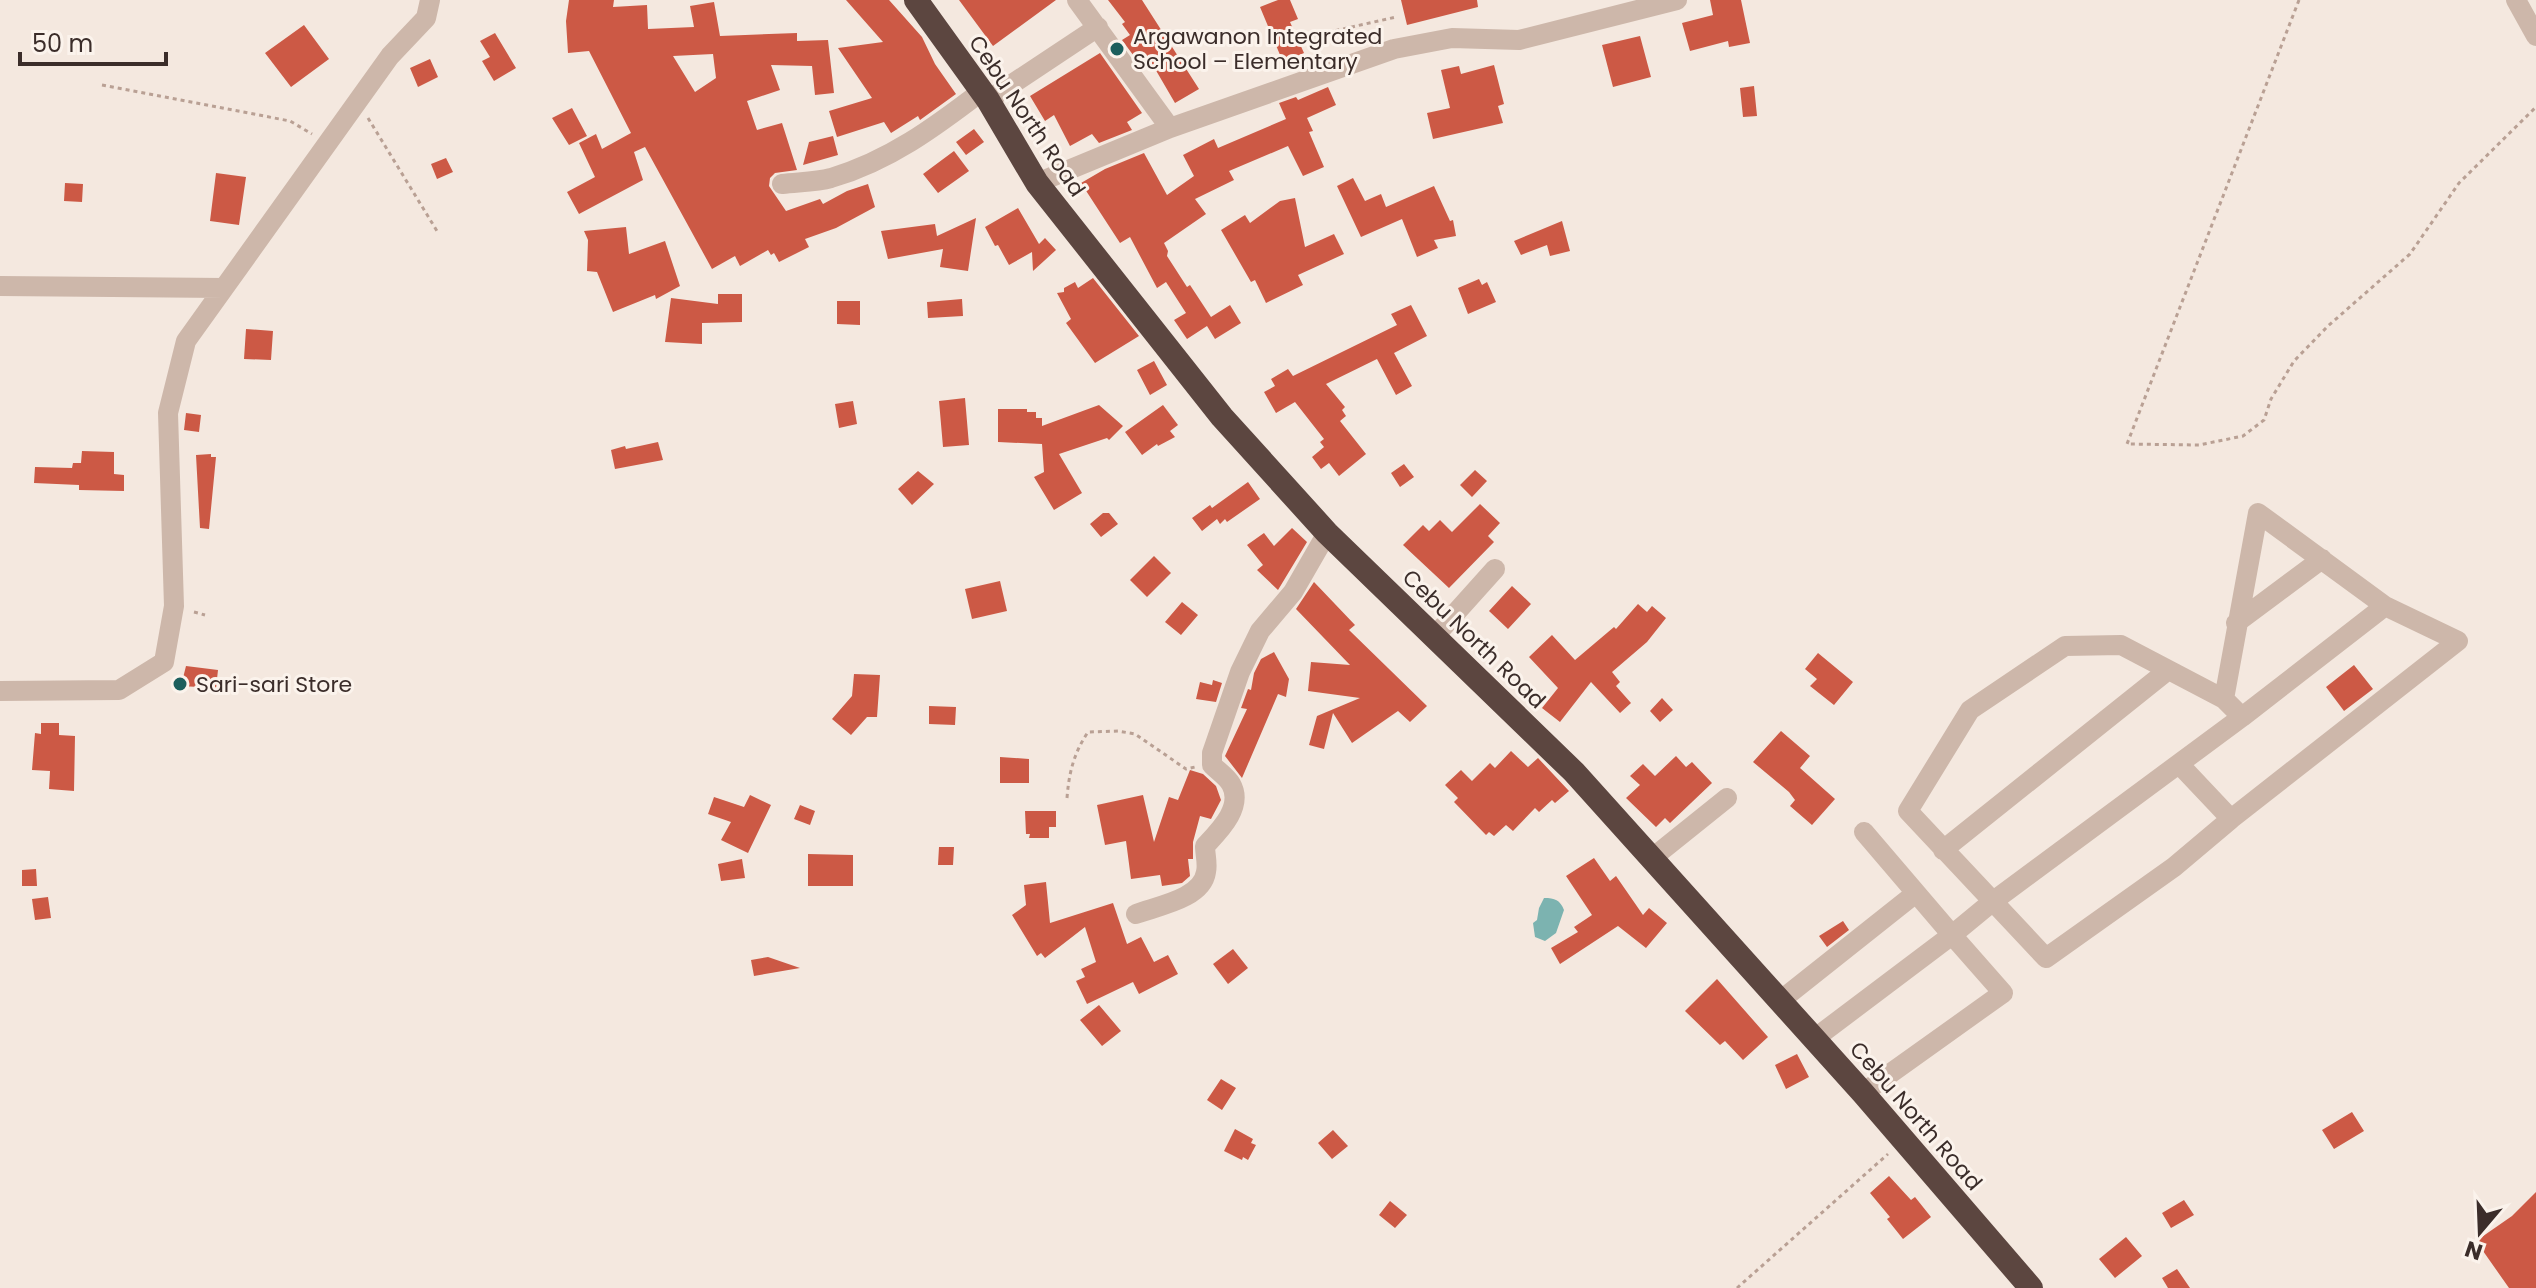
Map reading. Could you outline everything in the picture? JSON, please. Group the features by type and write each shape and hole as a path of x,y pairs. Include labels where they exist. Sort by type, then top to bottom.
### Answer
{"highway":[{"name":"Cebu North Road","path":"916,0 985,95 1037,183 1222,417 1327,533 1574,772 1863,1093 2031,1288"}],"street":[{"path":"0,691 119,690 164,662 174,606 168,413 186,341 390,56 426,18 430,0"},
{"path":"1077,0 1170,128"},
{"path":"1037,183 1170,128 1394,49 1452,38 1519,40 1677,0"},
{"path":"2516,0 2536,36"},
{"path":"782,184 830,179 883,158 1098,27"},
{"path":"0,286 224,288"},
{"path":"2224,699 2258,513 2385,606 2458,641 2174,867 2046,958 1908,811 1970,710 2065,646 2121,645 2224,699 2242,717"},
{"path":"1136,914 1195,891 1203,881 1207,872 1205,846 1227,823 1234,801 1231,784 1212,765 1212,753 1240,672 1260,631 1293,592 1327,533"},
{"path":"2236,623 2322,559"},
{"path":"1434,637 1495,569"},
{"path":"1814,1039 2385,606"},
{"path":"1943,850 2167,671"},
{"path":"2179,764 2231,819"},
{"path":"1651,859 1727,798"},
{"path":"1863,1093 2003,993 1864,832"},
{"path":"1780,1001 1916,893"}],"path":[{"path":"2299,0 2127,444 2199,445 2243,436 2264,420 2271,399 2294,361 2328,326 2410,254 2459,183 2536,107"},
{"path":"1312,36 1396,17"},
{"path":"102,85 290,121 328,143"},
{"path":"358,101 437,231"},
{"path":"1067,798 1070,770 1078,747 1088,732 1135,734 1186,769 1212,765"},
{"path":"1737,1288 1902,1141"}],"water":[{"path":"1544,898 1557,900 1564,910 1556,933 1545,941 1535,937 1533,923 1537,920"}],"building":[{"path":"569,0 614,0 613,7 647,5 648,29 694,27 690,6 714,2 720,36 797,33 797,41 828,40 834,93 815,95 812,66 771,65 780,90 747,101 757,130 782,123 797,170 775,173 770,178 769,186 786,211 820,199 823,204 868,184 875,207 836,228 805,239 809,247 779,262 768,250 740,266 735,256 712,269 645,147 634,152 643,180 579,214 567,192 595,177 579,143 596,134 602,149 631,133 589,51 568,53 566,21","holes":["713,54 716,78 695,92 673,56"]},
{"path":"846,0 889,0 922,37 935,64 956,94 920,120 918,116 891,133 884,122 837,137 829,111 872,98 838,48 883,42"},
{"path":"959,0 1056,0 993,46"},
{"path":"1108,0 1142,0 1199,89 1175,103 1154,67 1146,59 1139,63 1122,40 1130,35 1122,24 1125,22"},
{"path":"1278,0 1290,0 1298,19 1290,22 1304,53 1283,62 1260,7"},
{"path":"1401,0 1477,0 1478,7 1407,25"},
{"path":"1710,0 1741,0 1750,43 1729,47 1728,41 1690,51 1682,23 1713,15"},
{"path":"304,25 329,59 291,87 265,53"},
{"path":"495,33 516,68 494,81 482,61 490,57 480,41"},
{"path":"1640,36 1651,77 1613,87 1602,45"},
{"path":"1100,53 1142,113 1127,122 1132,130 1099,143 1092,134 1070,146 1054,115 1045,121 1030,96"},
{"path":"430,59 438,77 418,87 410,68"},
{"path":"1494,65 1504,104 1498,106 1503,123 1433,139 1427,113 1450,108 1441,70 1459,66 1461,74"},
{"path":"1754,86 1757,116 1743,117 1740,88"},
{"path":"1328,87 1336,105 1307,118 1313,131 1309,132 1324,167 1303,176 1288,146 1229,171 1234,180 1195,199 1206,214 1164,243 1167,256 1211,317 1230,305 1241,323 1215,339 1207,326 1187,339 1174,320 1186,313 1166,282 1157,288 1130,237 1120,243 1081,183 1144,153 1167,195 1194,176 1183,155 1214,139 1218,148 1286,119 1279,103 1296,97 1298,100"},
{"path":"572,108 587,136 569,145 552,118"},
{"path":"974,129 984,142 966,155 956,142"},
{"path":"833,136 838,155 803,165 809,142"},
{"path":"954,151 969,171 938,193 923,174"},
{"path":"446,158 453,172 437,179 431,164"},
{"path":"216,173 246,177 239,225 210,221"},
{"path":"1353,178 1365,201 1381,194 1386,207 1434,186 1450,221 1453,220 1456,236 1434,240 1438,248 1417,257 1402,219 1361,237 1337,186"},
{"path":"65,183 83,184 82,202 64,201"},
{"path":"1295,198 1305,247 1334,234 1344,254 1298,275 1303,285 1266,303 1255,280 1251,282 1221,230 1245,215 1250,223 1280,201"},
{"path":"1018,208 1039,244 1045,238 1056,250 1033,271 1032,252 1009,265 985,227"},
{"path":"976,218 968,271 940,267 943,249 888,259 881,231 935,224 937,236"},
{"path":"1562,221 1570,251 1550,256 1547,245 1521,255 1514,241"},
{"path":"626,227 629,254 665,241 680,286 656,299 655,295 613,312 597,272 587,271 588,240 584,231"},
{"path":"1093,278 1139,336 1095,363 1066,323 1071,319 1057,293 1064,292 1064,288 1075,282 1078,288"},
{"path":"1479,279 1482,285 1487,282 1496,302 1468,314 1458,288"},
{"path":"718,294 742,294 742,322 702,323 702,344 665,342 671,298 718,304"},
{"path":"962,299 963,316 928,318 927,302"},
{"path":"837,301 860,301 860,325 837,324"},
{"path":"1411,305 1427,336 1394,353 1412,386 1396,395 1377,359 1326,384 1345,407 1342,410 1346,416 1340,421 1366,454 1339,476 1329,463 1321,469 1312,457 1324,447 1320,442 1324,439 1295,402 1276,413 1264,392 1275,386 1271,379 1288,369 1293,376 1397,325 1391,314"},
{"path":"246,329 273,331 271,360 244,359"},
{"path":"1154,361 1167,385 1150,395 1137,370"},
{"path":"965,398 969,445 943,447 939,401"},
{"path":"853,401 857,424 839,428 835,404"},
{"path":"1099,405 1123,426 1109,440 1107,438 1059,454 1082,493 1054,510 1034,477 1044,472 1042,444 998,442 998,409 1036,412 1036,418 1042,418 1042,426"},
{"path":"1163,405 1178,425 1170,431 1175,437 1157,444 1142,455 1125,432"},
{"path":"186,413 201,415 199,432 184,430"},
{"path":"658,442 663,460 615,469 611,450"},
{"path":"82,451 114,452 114,474 124,475 124,491 79,490 79,485 34,483 35,467 72,468 73,463 81,463"},
{"path":"211,454 211,457 216,457 209,529 200,528 196,455"},
{"path":"1404,464 1414,477 1400,487 1391,473"},
{"path":"1475,470 1487,481 1472,497 1460,485"},
{"path":"918,471 934,484 912,505 898,489"},
{"path":"1248,482 1260,499 1227,522 1225,519 1220,524 1217,519 1202,531 1192,518 1210,505 1212,508"},
{"path":"1480,504 1500,523 1488,536 1494,542 1449,588 1403,545 1423,525 1429,531 1440,520 1452,532"},
{"path":"1103,513 1109,513 1118,524 1101,537 1090,524"},
{"path":"1292,528 1307,542 1278,590 1257,570 1263,565 1247,545 1264,533 1274,546"},
{"path":"1154,556 1171,573 1147,597 1130,580"},
{"path":"1000,581 1007,611 972,619 965,589"},
{"path":"1314,582 1355,625 1349,630 1427,706 1410,722 1398,711 1352,743 1333,713 1324,749 1309,745 1317,716 1360,698 1308,691 1311,662 1350,665 1296,609"},
{"path":"1512,586 1531,604 1508,629 1489,611"},
{"path":"1182,602 1198,615 1181,635 1165,622"},
{"path":"1638,604 1647,612 1652,606 1666,618 1647,642 1612,672 1620,682 1616,686 1631,703 1620,713 1591,682 1560,722 1542,708 1558,688 1529,657 1552,635 1575,660 1614,627 1616,629"},
{"path":"1274,652 1289,679 1286,697 1278,694 1242,778 1225,756 1247,709 1241,708 1248,689 1251,690 1254,673 1261,659"},
{"path":"1818,653 1853,682 1834,705 1810,686 1817,679 1805,669"},
{"path":"2354,665 2373,689 2344,711 2326,687"},
{"path":"186,666 218,670 216,688 181,686"},
{"path":"854,674 880,675 877,717 867,717 851,735 832,719 852,696"},
{"path":"1213,680 1222,683 1216,702 1196,699 1200,682 1212,685"},
{"path":"1662,698 1673,710 1660,722 1650,711"},
{"path":"929,706 956,707 955,725 929,724"},
{"path":"41,723 59,723 59,735 75,736 74,791 49,789 50,771 32,770 35,733 41,734"},
{"path":"1781,731 1810,756 1800,768 1835,799 1812,825 1790,806 1795,800 1789,792 1753,762"},
{"path":"1511,751 1528,767 1538,758 1569,791 1539,812 1535,808 1513,831 1506,825 1494,836 1489,832 1486,835 1454,802 1458,798 1445,785 1461,770 1472,781 1490,763 1495,768"},
{"path":"1676,756 1686,767 1692,762 1712,783 1670,823 1665,818 1656,827 1626,798 1640,785 1630,776 1643,764 1655,776"},
{"path":"1000,757 1029,759 1029,783 1000,783"},
{"path":"1190,770 1203,774 1216,786 1221,800 1211,819 1200,816 1193,842 1193,859 1188,859 1190,876 1182,883 1162,886 1160,875 1131,879 1126,841 1105,845 1097,805 1143,795 1154,842 1169,797 1178,800"},
{"path":"750,795 771,805 748,853 721,840 731,822 708,814 714,797 744,807"},
{"path":"800,805 815,811 810,825 794,819"},
{"path":"1025,811 1056,811 1056,827 1049,827 1049,838 1029,838"},
{"path":"939,847 954,847 953,865 938,865"},
{"path":"808,854 853,855 853,886 808,886"},
{"path":"1594,858 1610,881 1616,876 1643,915 1649,908 1667,923 1646,948 1618,926 1560,964 1551,948 1578,932 1574,927 1592,915 1566,876"},
{"path":"742,859 745,878 721,881 718,864"},
{"path":"36,869 37,886 22,886 22,870"},
{"path":"1046,882 1050,923 1113,903 1127,944 1141,937 1154,962 1168,955 1178,974 1139,994 1133,982 1087,1004 1076,981 1085,977 1081,969 1096,962 1085,927 1045,958 1041,953 1037,956 1012,915 1026,905 1024,885"},
{"path":"48,897 51,918 35,920 32,899"},
{"path":"1843,921 1849,930 1827,947 1819,936"},
{"path":"1233,949 1248,968 1228,984 1213,964"},
{"path":"768,957 800,968 754,976 751,960"},
{"path":"1717,979 1768,1037 1743,1060 1725,1041 1720,1045 1685,1011"},
{"path":"1099,1005 1121,1031 1102,1046 1080,1020"},
{"path":"1797,1054 1809,1077 1786,1089 1775,1065"},
{"path":"1221,1079 1236,1088 1222,1110 1207,1100"},
{"path":"2352,1112 2364,1131 2334,1149 2322,1130"},
{"path":"1235,1129 1253,1139 1251,1143 1256,1145 1248,1160 1224,1151"},
{"path":"1333,1130 1348,1146 1332,1159 1318,1143"},
{"path":"1889,1176 1911,1200 1915,1197 1931,1217 1903,1239 1870,1193"},
{"path":"2536,1192 2536,1288 2509,1288 2476,1241 2512,1216"},
{"path":"2184,1200 2194,1215 2171,1228 2162,1213"},
{"path":"1390,1201 1407,1215 1395,1228 1379,1215"},
{"path":"2126,1237 2142,1256 2115,1278 2099,1259"},
{"path":"2177,1269 2190,1288 2168,1288 2162,1278"}],"place":[{"name":"Argawanon Integrated School – Elementary","path":"1117,49"},
{"name":"Sari-sari Store","path":"180,684"}]}
